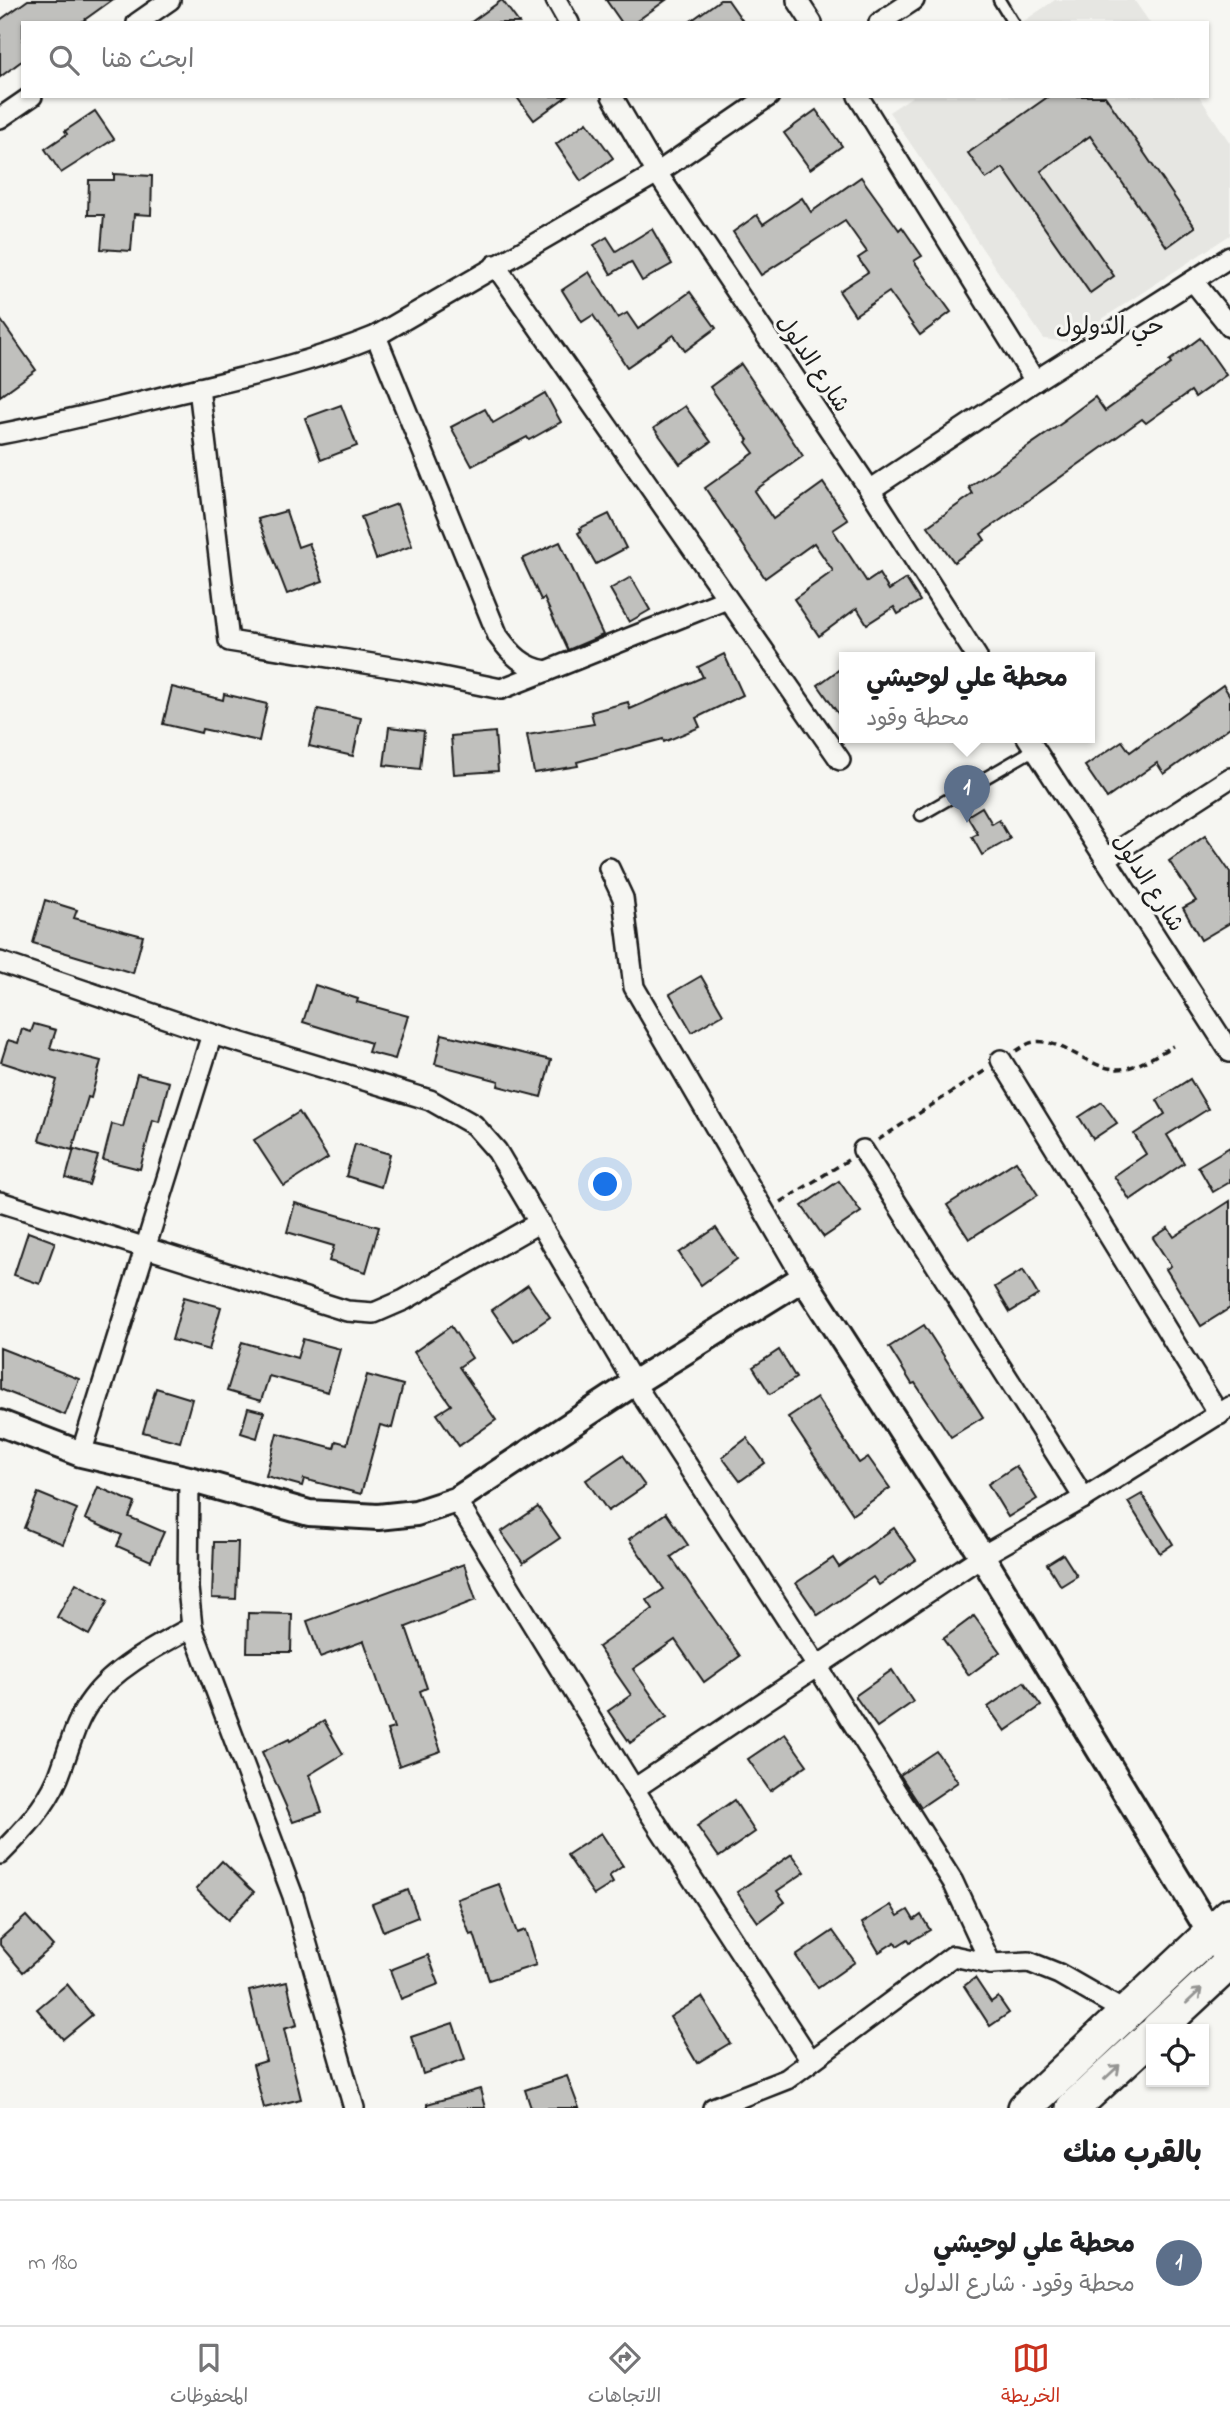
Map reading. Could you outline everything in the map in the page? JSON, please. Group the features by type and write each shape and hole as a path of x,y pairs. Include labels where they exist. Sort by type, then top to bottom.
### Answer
{"highway":[{"path":"1025,2108 1221,1924"},
{"path":"1163,2024 1229,1963"},
{"path":"1063,2073 1083,2103 1146,2041"}],"street":[{"path":"140,21 170,0"},
{"path":"556,0 568,21"},
{"path":"797,0 811,21"},
{"path":"882,21 914,0"},
{"path":"0,118 29,98"},
{"name":"شارع الدلول","path":"613,98 657,173 870,490 974,652"},
{"path":"0,434 263,373 376,336 657,173 766,98"},
{"path":"859,98 1035,381"},
{"path":"870,490 1230,257"},
{"path":"495,265 840,760"},
{"path":"1193,281 1230,327"},
{"path":"376,336 498,636 522,663 533,669 547,671"},
{"path":"199,388 229,641 403,669 501,689 727,599"},
{"name":"شارع الدلول","path":"1031,743 1230,1052"},
{"path":"1105,859 1230,778"},
{"path":"609,867 623,898 634,987 803,1278 1221,1924 1229,1963"},
{"path":"0,962 212,1034 430,1100 474,1125 497,1151 634,1383 953,1882 991,1964"},
{"path":"81,1454 212,1034"},
{"path":"634,1789 982,1556 1084,1498 1224,1411 1001,1060"},
{"path":"863,1150 1084,1498"},
{"path":"0,1202 347,1311 374,1313 404,1300 540,1222"},
{"path":"0,1423 81,1454 189,1479 309,1513 378,1517 416,1513 456,1500 634,1383 803,1278"},
{"path":"189,1479 188,1588 192,1627 293,1896 354,2108"},
{"path":"456,1500 634,1789 811,2062"},
{"path":"0,1854 42,1808 58,1779 79,1721 92,1698 112,1678 148,1651 192,1627"},
{"path":"713,2108 787,2079 953,1956 991,1964 1029,1962 1059,1974 1127,2013"}],"lane":[{"path":"999,0 1012,21"},
{"path":"921,815 1031,743"}],"path":[{"path":"764,1213 1030,1043 1045,1042 1117,1070 1132,1066 1173,1046"}],"shaded area":[{"path":"1055,0 1134,0 1149,21 1024,21"},
{"path":"910,98 1200,98 1230,143 1230,235 1067,342 1044,339 889,112"}],"building":[{"path":"28,0 112,0 83,21 21,21 21,61 0,77 0,20"},
{"path":"502,0 518,21 473,21"},
{"path":"606,0 666,0 637,21 621,21"},
{"path":"720,0 728,0 743,21 691,21"},
{"path":"518,98 564,98 534,120"},
{"path":"1046,98 1106,98 1195,227 1167,247 1090,136 1041,171 1114,276 1090,293 1003,168 986,179 968,153"},
{"path":"816,110 842,146 810,169 784,133"},
{"path":"95,111 114,139 61,173 45,149 67,134 65,131"},
{"path":"587,122 613,158 581,181 556,144"},
{"path":"114,174 152,176 151,215 134,214 131,251 101,249 104,215 88,215 89,180 114,180"},
{"path":"861,177 899,230 902,227 922,256 914,261 951,312 920,335 889,292 855,315 839,291 868,272 858,258 867,252 845,221 761,275 733,232 757,215 763,224 802,198 811,212"},
{"path":"652,229 672,264 642,281 631,262 611,274 594,245 607,237 616,251"},
{"path":"589,272 618,318 627,313 638,329 690,292 716,328 685,351 674,335 627,367 593,315 582,322 562,290"},
{"path":"0,319 36,370 0,396"},
{"path":"1200,338 1226,375 1195,397 1191,391 1146,423 1142,419 981,534 985,540 954,562 928,526 973,494 969,487 1095,397 1105,411 1171,364 1169,361"},
{"path":"741,364 803,456 754,491 773,519 823,483 848,520 833,530 867,582 879,574 889,590 906,579 920,601 898,614 894,607 867,624 857,608 819,636 794,599 833,571 814,543 765,578 705,488 754,453 746,442 748,440 710,387"},
{"path":"545,393 561,422 472,466 451,427 485,409 493,423"},
{"path":"341,405 357,446 321,460 305,418"},
{"path":"685,406 711,442 680,464 654,428"},
{"path":"397,504 412,546 376,559 361,517"},
{"path":"286,511 298,547 309,543 323,581 287,594 258,519"},
{"path":"609,514 626,548 596,564 578,533 580,528"},
{"path":"560,542 603,635 568,650 522,559"},
{"path":"631,577 650,610 629,622 610,589"},
{"path":"724,654 743,695 696,718 700,727 664,742 663,739 577,762 578,766 534,773 527,735 594,724 591,712 628,702 630,709 703,677 698,667"},
{"path":"839,670 839,715 818,685"},
{"path":"1223,685 1230,696 1230,727 1164,774 1157,763 1107,798 1085,766 1122,741 1130,752"},
{"path":"172,687 223,700 224,694 267,704 259,741 202,729 201,733 163,724"},
{"path":"318,709 361,718 353,756 309,746"},
{"path":"389,727 424,731 420,769 384,765"},
{"path":"495,732 498,771 454,774 451,736"},
{"path":"982,807 992,824 999,820 1010,839 982,855 972,837 978,834 967,816"},
{"path":"1205,836 1230,872 1230,923 1201,940 1183,908 1196,901 1169,861"},
{"path":"45,900 77,910 74,918 143,936 133,973 33,943"},
{"path":"701,976 723,1014 692,1032 670,994"},
{"path":"315,985 358,999 357,1002 408,1016 395,1059 368,1052 371,1043 303,1022"},
{"path":"34,1024 56,1030 50,1048 101,1061 72,1150 39,1140 57,1080 1,1062 8,1040 18,1043 22,1029 31,1032"},
{"path":"442,1034 551,1060 541,1097 498,1086 499,1081 435,1064"},
{"path":"137,1074 169,1082 159,1122 153,1120 140,1169 103,1160 112,1124 123,1127"},
{"path":"1190,1079 1208,1109 1167,1135 1184,1163 1130,1200 1114,1176 1146,1154 1134,1134 1165,1114 1157,1100"},
{"path":"1102,1102 1117,1123 1093,1139 1079,1117"},
{"path":"299,1112 328,1158 284,1186 254,1140"},
{"path":"355,1144 390,1154 381,1187 346,1176"},
{"path":"1230,1147 1230,1182 1213,1192 1198,1166"},
{"path":"74,1149 98,1156 89,1185 66,1178"},
{"path":"1016,1161 1038,1195 969,1239 947,1205"},
{"path":"839,1181 861,1212 824,1237 802,1206"},
{"path":"1230,1201 1230,1308 1201,1326 1166,1269 1171,1266 1153,1238 1168,1228 1174,1237"},
{"path":"295,1203 379,1227 366,1272 329,1261 334,1246 287,1232"},
{"path":"716,1228 737,1259 701,1285 679,1253"},
{"path":"28,1232 55,1242 40,1284 14,1275"},
{"path":"1023,1270 1038,1295 1010,1312 995,1287"},
{"path":"528,1285 550,1317 514,1342 492,1310"},
{"path":"184,1297 221,1307 209,1350 172,1340"},
{"path":"924,1325 983,1417 951,1437 889,1347"},
{"path":"451,1326 472,1358 459,1367 496,1420 459,1446 437,1414 451,1405 414,1352"},
{"path":"303,1339 340,1349 328,1392 269,1376 261,1401 227,1391 242,1342 297,1358"},
{"path":"0,1348 79,1379 65,1415 0,1389"},
{"path":"779,1350 796,1378 770,1394 753,1367"},
{"path":"367,1375 403,1385 392,1428 380,1425 361,1494 304,1479 302,1486 266,1476 277,1433 334,1448 336,1441 347,1444"},
{"path":"156,1388 192,1399 180,1442 143,1432"},
{"path":"817,1398 859,1463 868,1457 890,1488 853,1514 788,1417"},
{"path":"248,1408 264,1412 257,1438 241,1433"},
{"path":"747,1438 765,1463 740,1481 722,1457"},
{"path":"623,1455 645,1486 608,1511 586,1480"},
{"path":"1016,1466 1037,1499 1008,1517 988,1484"},
{"path":"98,1487 135,1503 129,1517 164,1532 151,1561 117,1546 122,1535 85,1519"},
{"path":"38,1493 77,1509 63,1544 24,1528"},
{"path":"1142,1494 1173,1544 1160,1553 1128,1502"},
{"path":"538,1507 560,1538 523,1563 501,1532"},
{"path":"666,1513 688,1545 671,1557 740,1656 704,1682 675,1640 633,1669 667,1717 630,1743 608,1711 631,1695 598,1647 653,1609 647,1600 664,1589 629,1539"},
{"path":"894,1528 916,1560 879,1585 873,1577 818,1615 796,1583 833,1558 839,1567"},
{"path":"214,1542 238,1542 236,1599 212,1598"},
{"path":"1063,1554 1077,1576 1061,1586 1047,1564"},
{"path":"464,1564 476,1600 406,1627 427,1688 420,1691 441,1751 399,1766 387,1730 394,1728 364,1641 320,1657 307,1621"},
{"path":"76,1583 108,1601 89,1635 57,1617"},
{"path":"248,1613 292,1614 291,1652 247,1652"},
{"path":"974,1616 1000,1652 969,1675 943,1639"},
{"path":"892,1670 913,1702 877,1727 855,1696"},
{"path":"1024,1682 1041,1706 1005,1731 988,1707"},
{"path":"324,1721 343,1754 309,1775 322,1812 293,1822 262,1752 289,1739 290,1741"},
{"path":"785,1734 807,1765 770,1791 748,1759"},
{"path":"936,1751 958,1782 921,1807 900,1775"},
{"path":"734,1800 755,1832 719,1857 697,1826"},
{"path":"601,1833 623,1866 609,1876 613,1883 594,1895 567,1855"},
{"path":"792,1854 805,1872 777,1891 785,1902 758,1922 737,1892"},
{"path":"222,1861 254,1892 228,1920 196,1889"},
{"path":"499,1884 517,1933 525,1930 536,1965 489,1980 474,1934 470,1935 457,1899"},
{"path":"408,1890 418,1917 383,1931 372,1904"},
{"path":"891,1905 898,1916 908,1910 914,1920 921,1915 930,1930 910,1942 908,1939 897,1946 895,1942 879,1952 862,1923"},
{"path":"26,1916 53,1946 23,1972 0,1945 0,1939"},
{"path":"833,1931 855,1962 818,1988 796,1956"},
{"path":"428,1955 439,1984 401,1999 390,1970"},
{"path":"975,1978 991,2002 998,1997 1009,2013 990,2026 964,1986"},
{"path":"287,1982 297,2025 284,2029 301,2099 264,2108 253,2065 266,2061 249,1991"},
{"path":"67,1984 92,2015 63,2039 37,2009"},
{"path":"702,1997 730,2043 697,2063 670,2017"},
{"path":"453,2023 465,2059 423,2074 411,2037"},
{"path":"567,2076 579,2108 531,2108 525,2090"},
{"path":"480,2089 485,2108 427,2108 427,2104"}],"place":[{"name":"محطة علي لوحيشي","path":"967,823"}],"district":[{"name":"حي الدولول","path":"1110,326"}]}
